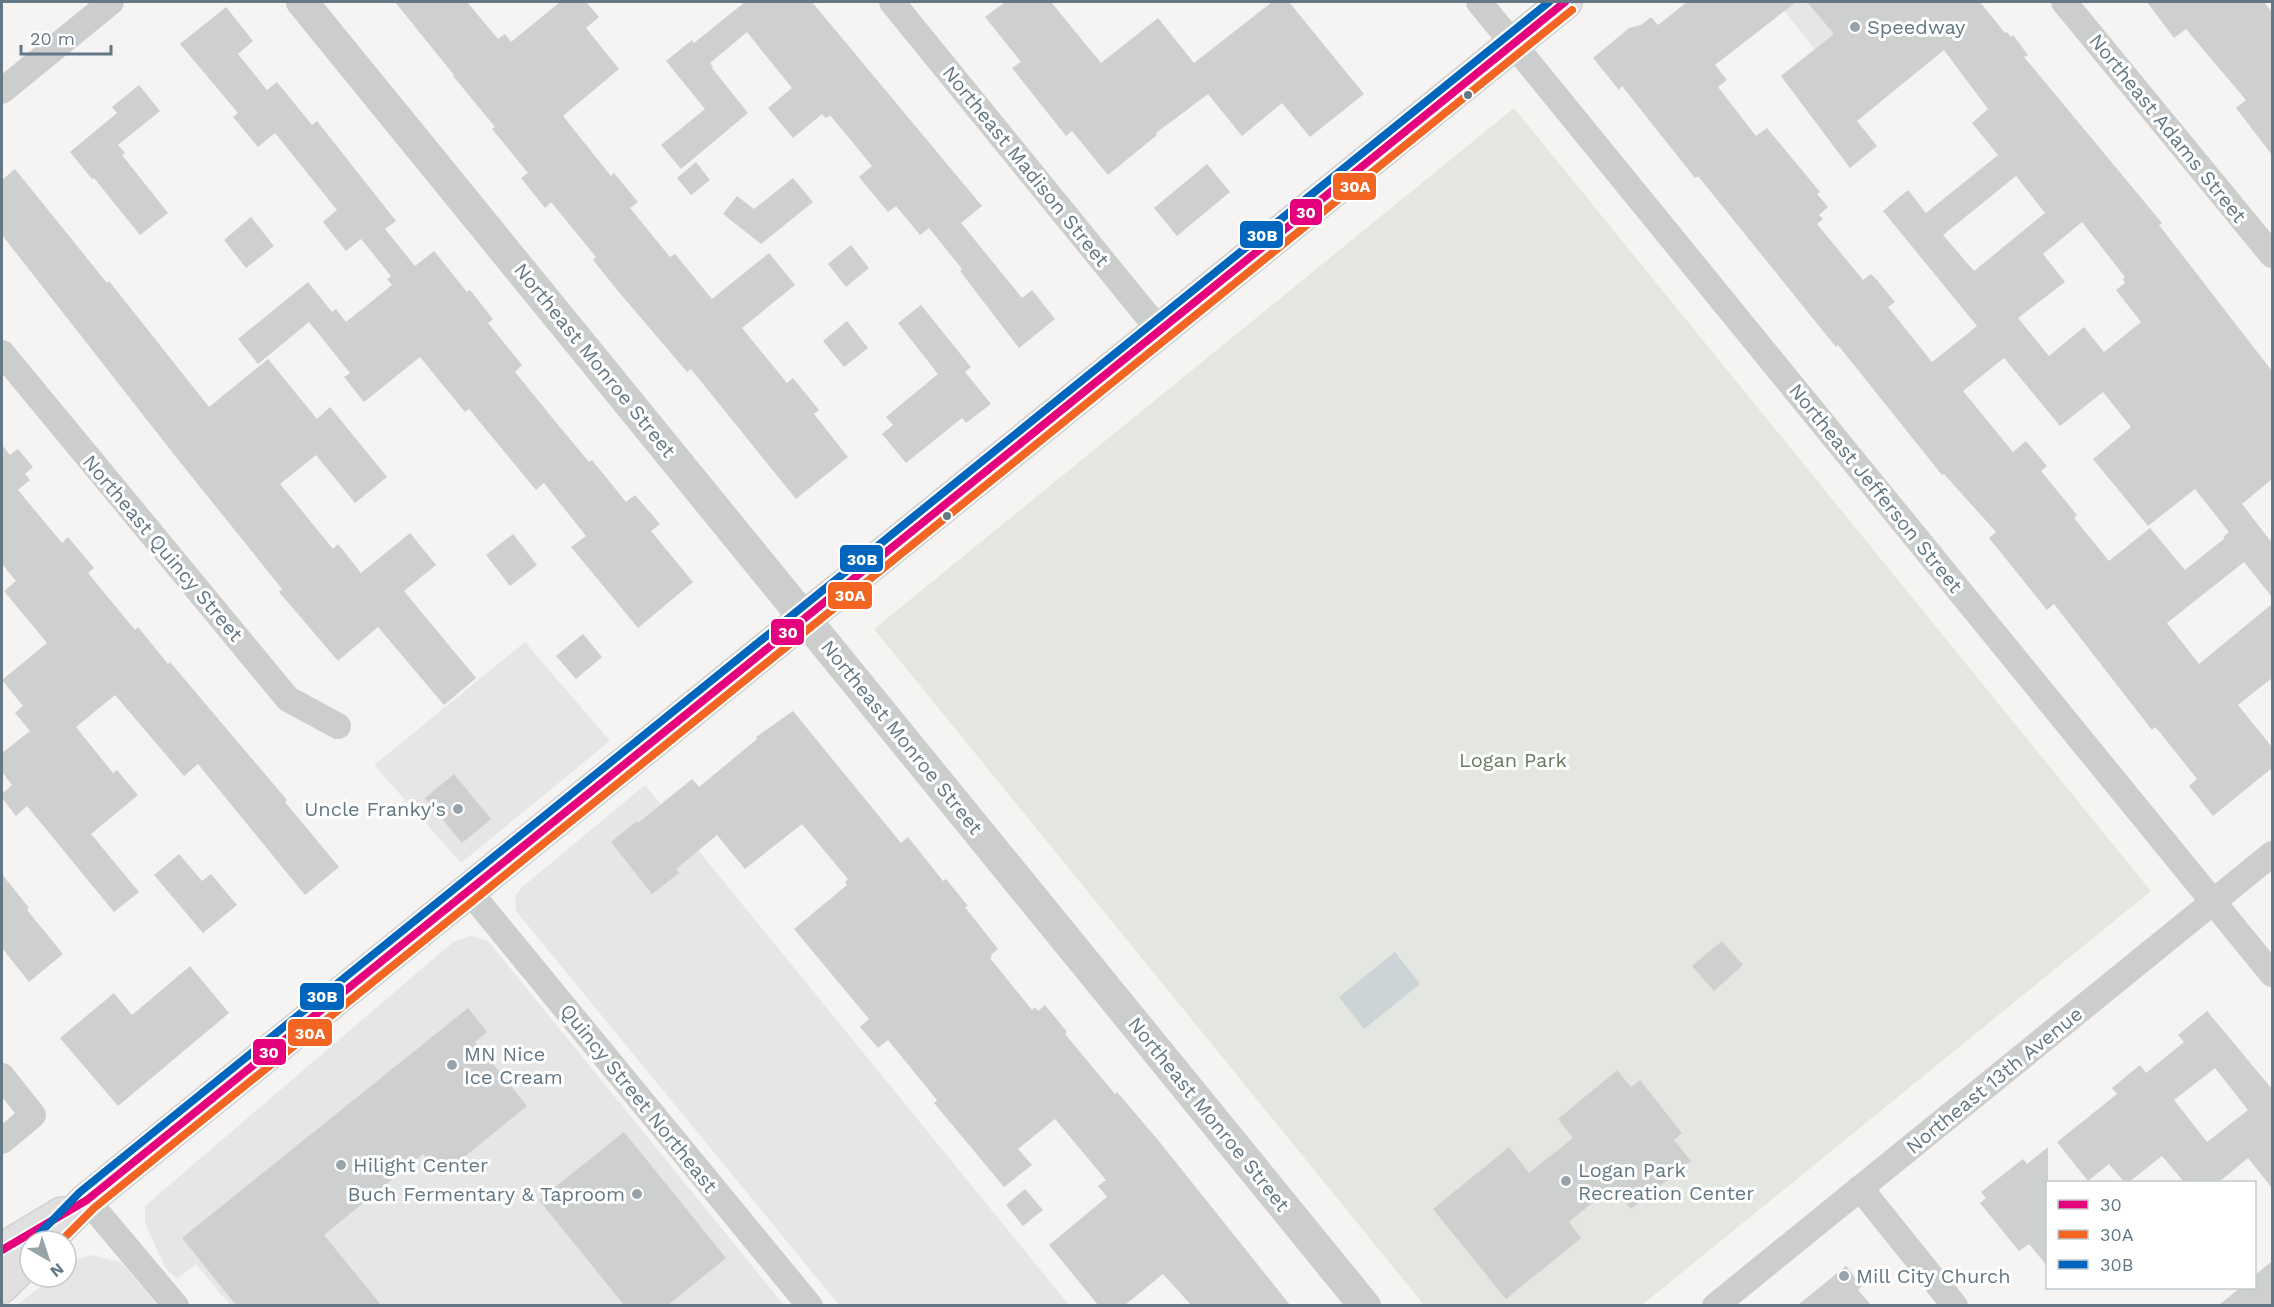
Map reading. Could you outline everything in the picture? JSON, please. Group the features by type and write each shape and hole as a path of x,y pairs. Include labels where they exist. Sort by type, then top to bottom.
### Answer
{"main road":[{"path":"58,1229 87,1200 1565,2"},
{"path":"2,1250 87,1200"},
{"path":"2,1286 18,1269"}],"street":[{"path":"2,91 111,2"},
{"name":"Northeast Monroe Street","path":"302,2 1365,1305"},
{"name":"Northeast Madison Street","path":"892,2 1159,330"},
{"name":"Northeast Jefferson Street","path":"1479,2 2272,974"},
{"name":"Northeast Adams Street","path":"2064,2 2272,255"},
{"name":"Northeast Quincy Street","path":"2,353 288,699 338,726"},
{"name":"Northeast 13th Avenue","path":"1715,1305 2272,854"},
{"name":"Quincy Street Northeast","path":"469,891 810,1305"},
{"path":"2,1076 33,1115 2,1141"},
{"path":"1860,1188 1955,1305"},
{"path":"87,1200 176,1305"}],"shaded area":[{"path":"1777,2 1921,2 1834,73"},
{"path":"525,642 610,741 461,863 374,765"},
{"path":"645,785 1069,1305 839,1305 516,911 515,897 521,888"},
{"path":"470,936 488,941 784,1305 230,1305 196,1264 177,1279 165,1267 145,1223 145,1206 453,942"},
{"path":"1395,952 1420,984 1364,1029 1339,997"},
{"path":"91,1255 121,1262 157,1305 17,1305 38,1289 78,1289 78,1260"}],"green space":[{"name":"Logan Park","path":"1514,108 2151,891 1642,1305 1424,1305 874,629"}],"building":[{"path":"395,2 467,2 498,39 505,34 511,42 560,2 586,2 599,17 586,28 619,69 563,116 611,176 614,173 638,202 630,208 670,257 675,254 712,299 769,253 795,285 742,328 787,383 793,378 819,410 814,414 848,457 796,499 691,369 687,372 618,291 593,260 596,257 551,202 545,208 521,178 528,173 492,129 495,127"},
{"path":"745,2 812,2 982,206 961,223 1022,298 1032,290 1055,319 1019,348 960,271 962,269 929,228 920,235 896,206 888,212 859,177 872,166 830,115 826,118 822,114 793,138 768,108 792,88 747,32 710,63 748,113 681,169 661,145 705,109 666,61 692,40 694,43"},
{"path":"1005,2 1051,2 1101,63 1158,18 1194,63 1272,2 1289,2 1364,94 1310,137 1282,103 1242,136 1208,94 1156,133 1157,135 1108,175 1072,131 1066,136 1012,68 1021,62 985,17"},
{"path":"1687,2 1796,2 1715,65 1727,80 1718,87 1756,136 1767,128 1820,192 1817,194 1828,207 1819,215 1823,219 1817,224 1863,280 1871,274 1877,280 1895,302 1888,307 1932,362 1977,326 1883,211 1908,190 1926,213 1998,155 1972,123 1988,109 1944,50 1857,121 1877,146 1850,168 1781,76 1834,34 1807,2 1980,2 2005,33 2007,32 2011,37 2013,35 2028,55 2024,57 2162,223 2159,225 2272,371 2272,479 2242,504 2272,543 2272,597 2244,562 2167,623 2199,664 2272,604 2272,678 2238,705 2272,747 2272,768 2213,816 2189,786 2197,779 2158,730 2155,727 2152,730 2054,604 2047,610 1989,538 1996,532 1944,474 1942,475 1698,176 1695,178 1622,86 1619,90 1593,58 1629,28 1641,25 1651,17 1658,25","holes":["2016,176 2045,213 1974,271 1943,235","2082,222 2125,277 2123,279 2125,283 2116,290 2141,322 2104,352 2084,327 2049,356 2018,318 2065,282 2043,254","2004,358 2060,426 2103,392 2131,427 2093,459 2148,526 2195,489 2229,532 2223,537 2225,538 2185,570 2150,528 2109,561 2074,518 2077,515 2041,471 2047,466 2026,441 2013,452 1963,391"]},
{"path":"2147,2 2264,2 2272,12 2272,155 2236,108 2246,100 2186,29 2174,38"},
{"path":"226,7 253,41 238,54 267,90 277,82 312,125 317,121 396,221 385,229 415,266 434,251 467,292 470,290 493,319 488,323 522,365 515,372 554,420 589,462 592,460 626,502 635,495 660,524 651,531 693,582 638,628 571,547 586,536 544,483 536,490 469,409 465,412 420,357 364,402 344,377 350,373 309,322 258,364 238,339 308,282 332,312 336,309 346,322 392,285 387,279 391,276 361,239 346,251 323,222 337,210 275,133 258,147 233,117 238,113 180,44"},
{"path":"139,85 160,111 118,145 125,153 122,155 168,213 140,235 70,152 117,113 112,107"},
{"path":"696,162 710,180 691,195 677,178"},
{"path":"1207,164 1230,192 1177,236 1154,208"},
{"path":"15,169 107,283 109,281 209,407 268,359 317,419 330,407 387,477 355,503 316,455 280,484 333,549 338,544 361,573 410,533 436,565 404,591 476,678 444,705 378,627 338,661 279,592 282,589 2,235 2,180"},
{"path":"793,178 813,202 761,244 723,214 737,196 754,209"},
{"path":"251,217 274,246 246,268 224,240"},
{"path":"851,245 869,268 846,287 828,264"},
{"path":"921,305 971,367 965,372 991,404 966,423 962,418 906,463 882,434 893,425 886,417 938,374 898,323"},
{"path":"847,321 868,348 844,367 823,341"},
{"path":"2,445 10,455 18,449 33,467 25,474 30,480 18,490 62,543 68,537 94,568 88,573 135,630 138,627 168,664 170,662 287,800 285,802 339,867 305,895 198,764 184,776 115,695 76,727 113,773 117,770 138,795 91,834 139,892 114,912 27,806 16,816 2,798 2,794 12,785 2,772 2,753 30,731 15,713 23,706 2,680 47,643 4,591 16,581 2,564"},
{"path":"513,534 537,565 510,586 486,555"},
{"path":"583,634 602,657 576,679 556,656"},
{"path":"793,711 901,843 908,837 943,881 946,879 998,949 990,958 1032,1010 1035,1007 1038,1011 1045,1005 1067,1032 1065,1034 1115,1094 1117,1092 1158,1140 1290,1305 1191,1305 1163,1274 1125,1305 1098,1305 1049,1245 1107,1197 1098,1186 1106,1180 1055,1119 1018,1149 1032,1165 1004,1187 934,1103 937,1100 888,1040 878,1048 860,1027 869,1019 794,929 847,885 845,882 848,879 802,824 745,869 717,835 676,869 679,873 652,894 611,842 692,779 699,787 757,739 756,737"},
{"name":"Uncle Franky's","path":"454,774 491,819 462,843 425,798"},
{"path":"179,854 202,881 211,874 237,905 203,933 154,875"},
{"path":"2,874 29,908 27,910 63,954 29,982 2,948"},
{"path":"1722,941 1743,965 1714,991 1692,966"},
{"path":"190,966 229,1013 118,1106 60,1038 114,993 132,1015"},
{"name":"Hilight Center","path":"468,1008 487,1032 475,1042 527,1106 441,1176 423,1154 324,1235 381,1305 236,1305 182,1238"},
{"path":"2207,1011 2272,1089 2272,1188 2248,1158 2220,1181 2183,1181 2162,1156 2130,1181 2123,1181 2109,1164 2088,1181 2057,1142 2117,1094 2112,1088 2140,1065 2146,1073 2184,1042 2178,1035","holes":["2215,1068 2248,1110 2207,1142 2174,1100"]},
{"name":"Logan Park Recreation Center","path":"1617,1070 1631,1087 1640,1080 1682,1133 1674,1140 1691,1161 1631,1209 1612,1187 1569,1222 1581,1238 1506,1299 1433,1209 1509,1147 1529,1173 1573,1138 1558,1119"},
{"path":"624,1132 726,1258 668,1305 624,1305 539,1200"},
{"path":"2048,1147 2046,1265 2029,1244 2019,1251 1980,1203 1986,1198 1981,1192 2023,1159 2027,1164"},
{"path":"1025,1189 1043,1210 1023,1226 1006,1205"},
{"path":"2272,1261 2272,1305 2219,1305 2239,1289 2256,1289 2256,1274"},
{"name":"Mill City Church","path":"1846,1266 1862,1286 1858,1290 1871,1305 1798,1305"}],"transit line":[{"name":"30B","path":"44,1229 80,1192 1549,2"},
{"name":"30","path":"2,1250 87,1200 1565,2"},
{"name":"30A","path":"73,1229 94,1208 1572,10"}],"place":[{"name":"Speedway","path":"1855,27"},
{"name":"Uncle Franky's","path":"458,809"},
{"name":"MN Nice Ice Cream","path":"452,1065"},
{"name":"Hilight Center","path":"341,1165"},
{"name":"Logan Park Recreation Center","path":"1566,1181"},
{"name":"Buch Fermentary & Taproom","path":"637,1194"},
{"name":"Mill City Church","path":"1844,1276"}]}
